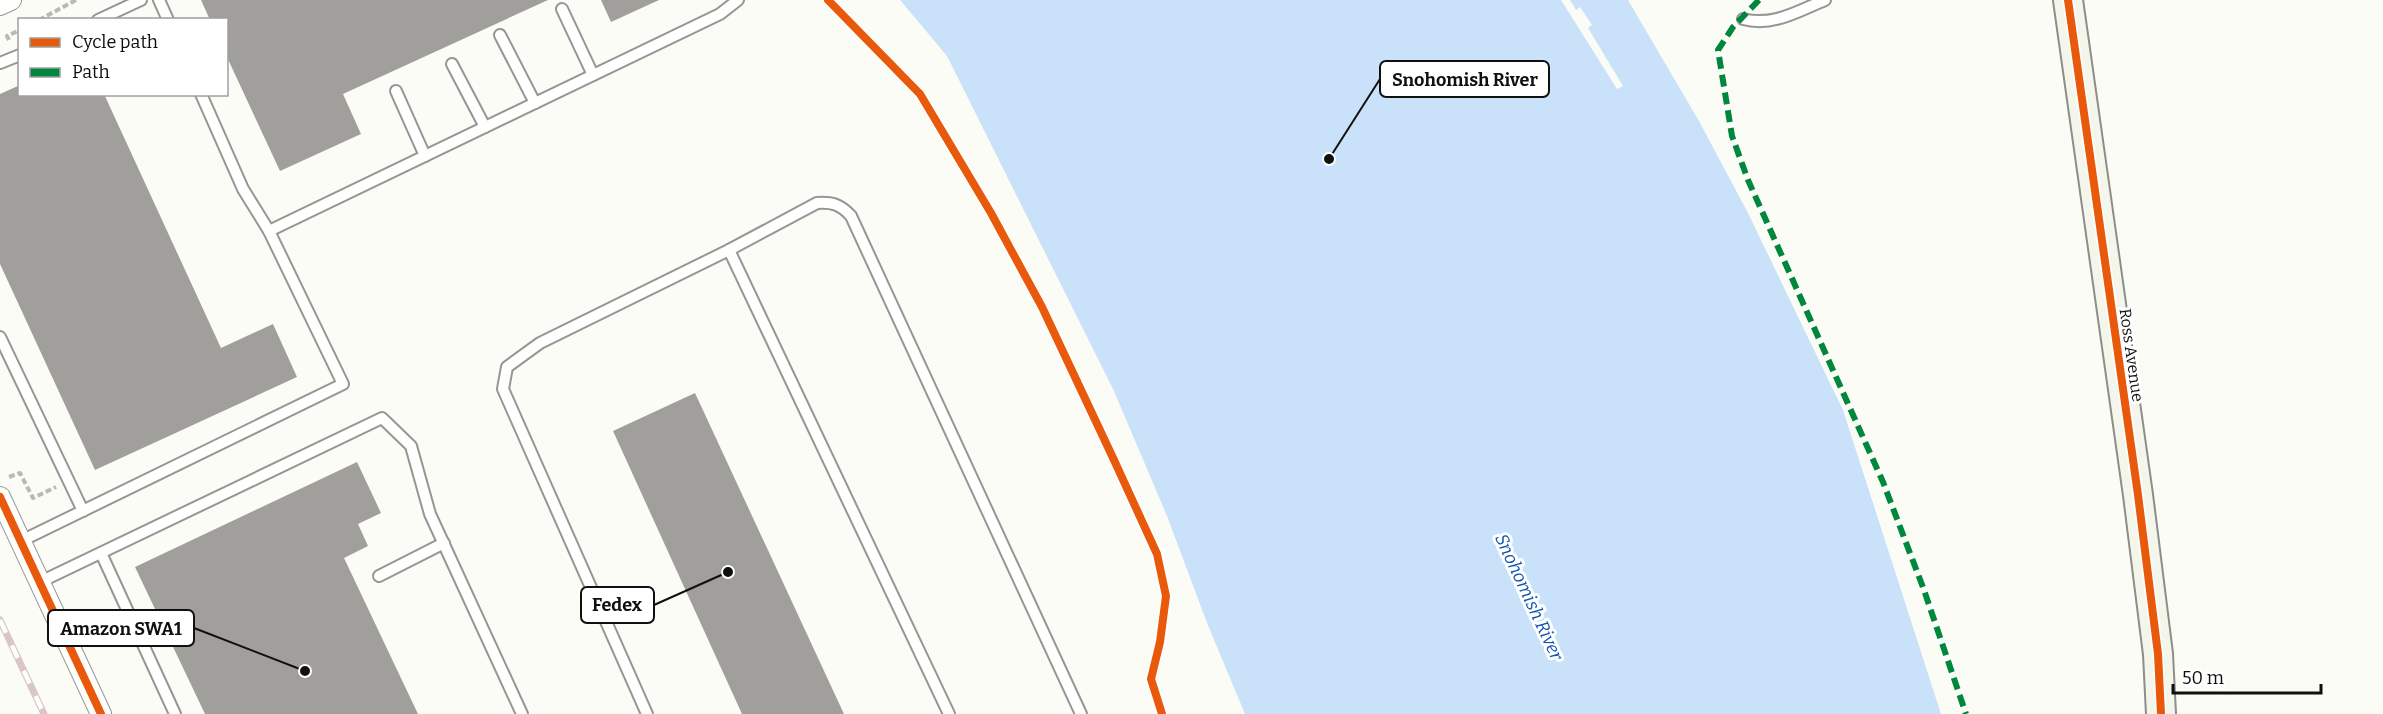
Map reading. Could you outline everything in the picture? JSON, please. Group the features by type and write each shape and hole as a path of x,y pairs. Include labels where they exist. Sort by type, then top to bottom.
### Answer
{"street":[{"path":"0,5 11,0"},
{"name":"Ross Avenue","path":"2068,0 2138,495 2158,654 2161,714"},
{"path":"0,497 101,714"}],"lane":[{"path":"102,18 141,0"},
{"path":"159,0 167,18"},
{"path":"269,231 720,14 738,0"},
{"path":"1743,19 1758,23 1771,22 1826,0"},
{"path":"562,9 593,75"},
{"path":"500,35 535,103"},
{"path":"0,63 18,56"},
{"path":"452,64 485,127"},
{"path":"396,91 425,156"},
{"path":"21,541 344,384 269,231 243,189 202,96"},
{"path":"648,714 503,389 507,366 540,343 729,250 817,203 829,202 842,206 851,216 1081,714"},
{"path":"729,250 949,714"},
{"path":"0,337 83,510"},
{"path":"40,582 382,418 411,446 430,514 522,714"},
{"path":"379,576 444,543"},
{"path":"101,553 175,714"}],"path":[{"path":"43,18 76,0"},
{"path":"9,39 7,36 18,31"},
{"path":"9,477 20,472 33,498 56,487"}],"water":[{"path":"900,0 1628,0 1699,121 1748,213 1843,410 1941,714 1245,714 1207,623 1167,516 1113,389 947,56"}],"pier":[{"path":"1561,0 1570,0 1576,10 1580,7 1592,25 1588,28 1623,86 1617,89"}],"building":[{"path":"201,0 548,0 343,94 361,134 280,171 228,59 228,18 209,18"},
{"path":"601,0 659,0 611,22"},
{"path":"18,86 18,96 105,96 221,348 273,324 297,377 95,470 0,264 0,94"},
{"path":"695,393 844,714 742,714 613,431"},
{"path":"357,462 381,513 358,524 368,546 344,558 418,714 205,714 135,567"}],"railway":[{"path":"0,620 44,714"}],"marked path":[{"path":"1759,0 1733,27 1718,50 1732,136 1748,180 1883,482 1924,590 1966,714"}],"cycle path":[{"path":"828,0 920,94 991,213 1042,307 1114,460 1157,554 1166,596 1160,642 1151,679 1162,714"},
{"path":"2068,0 2138,495 2158,654 2161,714"},
{"path":"0,497 101,714"}],"place":[{"name":"Snohomish River","path":"1329,159"},
{"name":"Fedex","path":"728,572"},
{"name":"Amazon SWA1","path":"305,671"}]}
